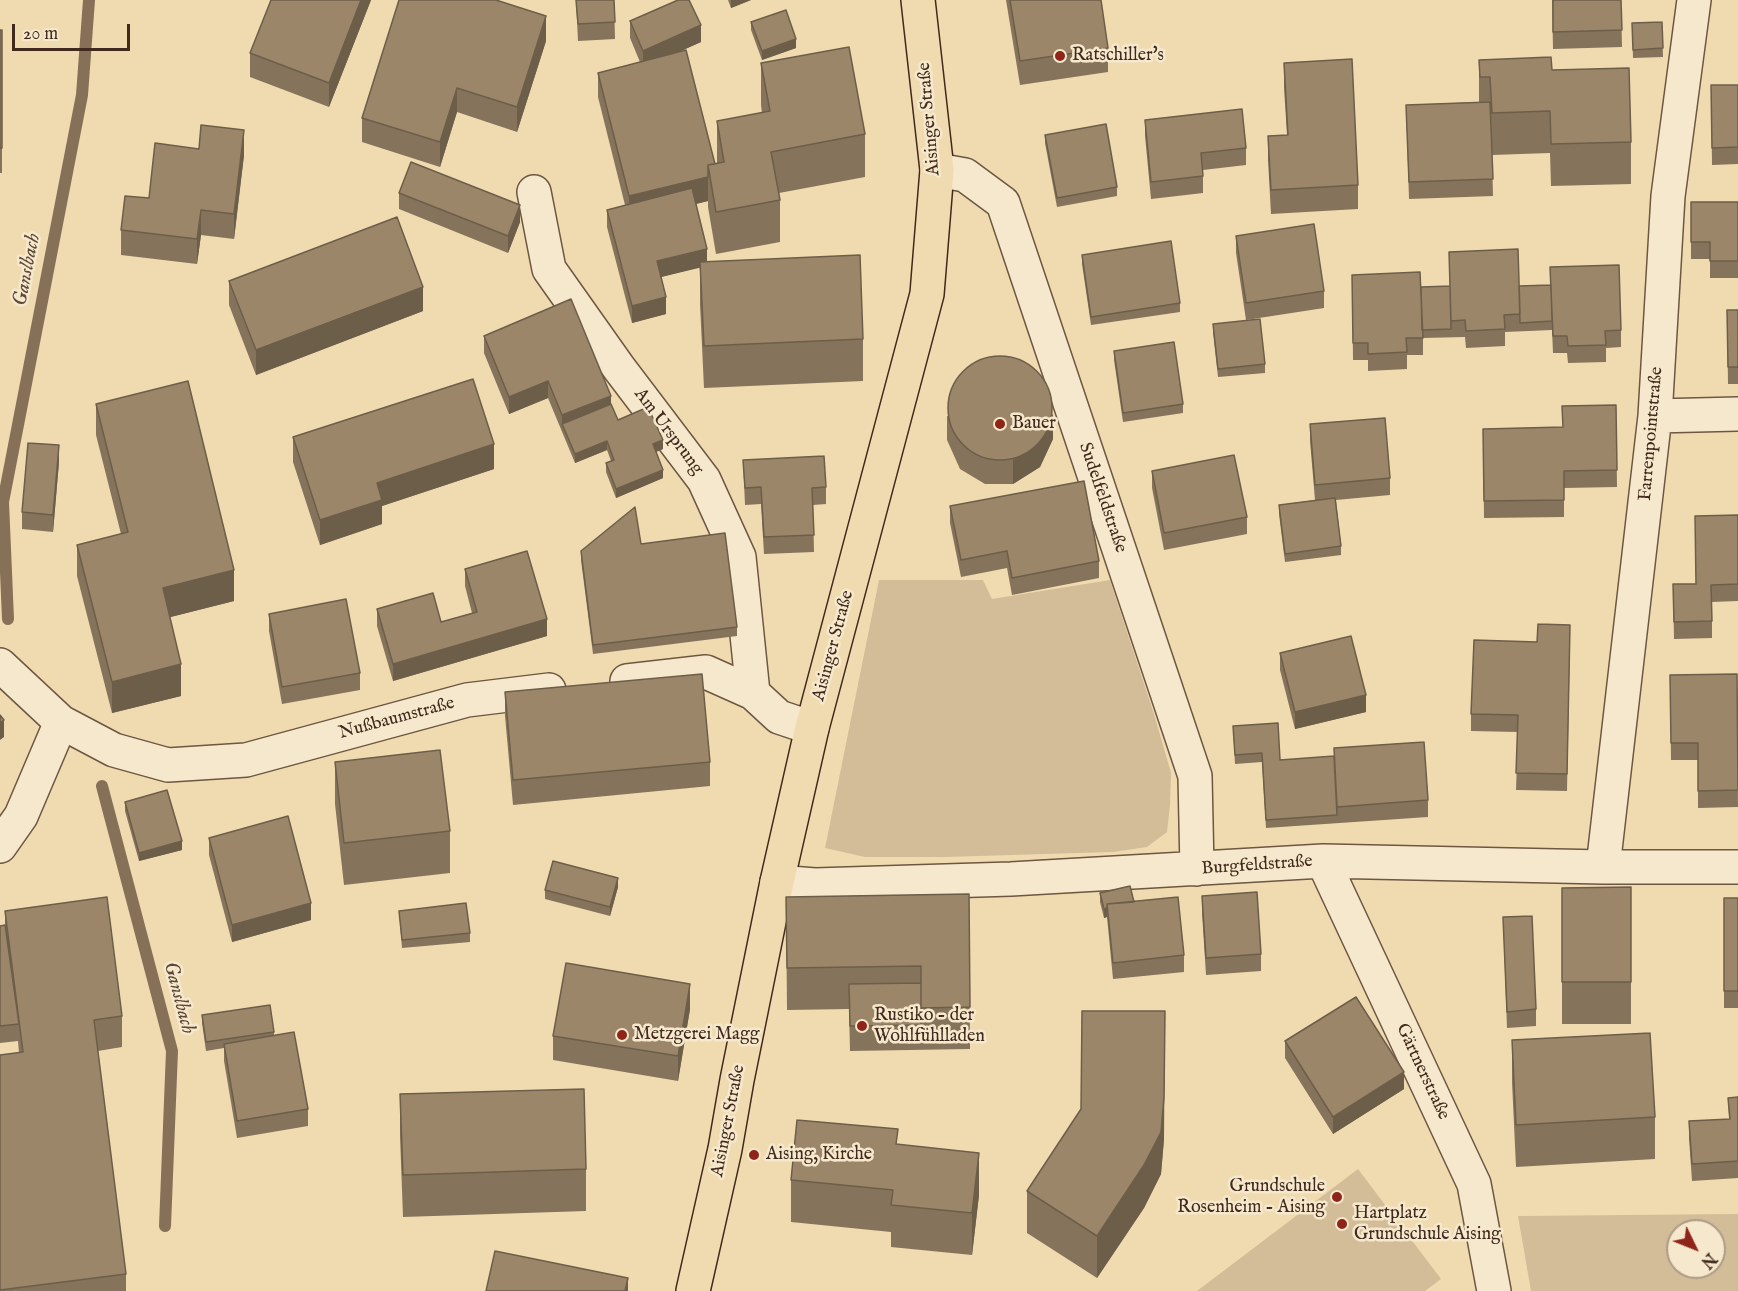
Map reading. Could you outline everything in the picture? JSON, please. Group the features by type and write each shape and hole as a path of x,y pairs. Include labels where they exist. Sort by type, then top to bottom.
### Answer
{"main road":[{"name":"Aisinger Straße","path":"693,1291 725,1149 777,882 812,728 927,294 937,170 918,0"}],"street":[{"name":"Farrenpointstraße","path":"1603,867 1655,416 1668,196 1694,0"},
{"name":"Sudelfeldstraße","path":"937,170 965,175 1003,203 1195,776 1197,869"},
{"name":"Am Ursprung","path":"534,192 549,269 618,368 704,480 739,557 753,693"},
{"path":"1655,416 1738,414"},
{"name":"Nußbaumstraße","path":"0,665 61,722 114,750 168,765 246,760 467,700 706,672 753,693 780,717 812,728"},
{"path":"0,846 21,816 61,722"},
{"name":"Burgfeldstraße","path":"777,882 815,885 1011,879 1323,861 1603,867 1738,867"},
{"name":"Gärtnerstraße","path":"1323,861 1474,1184 1494,1291"}],"shaded area":[{"path":"879,580 983,580 992,599 1110,580 1171,773 1167,832 1147,847 1113,852 865,857 825,848"},
{"name":"Hartplatz Grundschule Aising","path":"1358,1169 1441,1279 1425,1291 1197,1291"},
{"path":"1738,1214 1738,1291 1531,1291 1518,1216"}],"building":[{"path":"271,0 361,0 329,83 250,53"},
{"path":"399,0 496,0 546,16 517,107 457,88 440,142 362,118"},
{"path":"576,0 614,0 615,22 578,24"},
{"path":"678,0 689,0 701,25 643,51 630,21"},
{"name":"Ratschiller's","path":"1010,0 1101,0 1108,48 1020,61"},
{"path":"1553,0 1621,0 1622,30 1553,32"},
{"path":"786,10 796,39 762,51 751,22"},
{"path":"1662,22 1663,48 1633,50 1632,23"},
{"path":"0,30 2,30 2,148 0,148"},
{"path":"849,47 865,134 771,152 780,200 716,212 708,165 724,162 717,121 770,111 761,63"},
{"path":"686,50 715,164 708,165 708,177 629,196 598,73"},
{"path":"1551,57 1552,70 1629,68 1631,142 1551,144 1550,111 1492,113 1490,77 1480,77 1479,60"},
{"path":"1352,59 1358,185 1271,190 1268,136 1288,135 1284,63"},
{"path":"1711,85 1738,85 1738,147 1712,148"},
{"path":"1490,102 1493,179 1409,182 1406,105"},
{"path":"1242,109 1246,148 1201,153 1203,176 1151,182 1145,120"},
{"path":"1106,124 1117,187 1057,198 1045,135"},
{"path":"201,125 244,130 234,214 201,210 197,239 121,230 125,196 149,198 155,143 199,149"},
{"path":"411,162 520,205 508,236 399,193"},
{"path":"692,188 707,249 657,261 666,297 632,306 607,210"},
{"path":"1691,202 1738,202 1738,261 1710,261 1710,242 1691,242"},
{"path":"397,217 423,287 256,350 229,281"},
{"path":"1314,224 1324,291 1246,303 1236,236"},
{"path":"1171,241 1180,303 1091,317 1082,255"},
{"path":"1518,249 1520,314 1504,315 1505,329 1466,331 1465,320 1451,321 1449,252"},
{"path":"860,255 863,339 704,346 700,262"},
{"path":"1619,265 1621,330 1605,331 1606,345 1568,346 1567,336 1553,336 1550,267"},
{"path":"1420,272 1423,338 1406,338 1407,352 1368,354 1368,343 1353,343 1352,275"},
{"path":"1551,285 1552,321 1520,323 1519,286"},
{"path":"1450,286 1451,329 1422,330 1421,287"},
{"path":"571,299 611,396 562,415 548,381 509,397 484,336"},
{"path":"1727,310 1738,310 1738,367 1728,367"},
{"path":"1260,319 1265,364 1218,369 1213,324"},
{"path":"1174,342 1183,404 1123,413 1114,351"},
{"name":"Bauer","path":"1000,356 1020,360 1037,371 1048,388 1052,408 1048,428 1037,445 1020,456 1000,460 980,456 963,445 952,428 948,408 952,388 963,371 980,360"},
{"path":"473,379 494,444 377,483 382,500 320,520 293,437"},
{"path":"188,381 234,570 163,588 181,664 112,682 77,545 128,532 96,404"},
{"path":"611,404 618,420 648,407 663,440 653,444 663,470 616,489 606,463 614,460 607,441 575,454 562,424"},
{"path":"1616,405 1617,470 1564,471 1564,500 1484,501 1483,429 1563,427 1562,406"},
{"path":"1385,418 1390,478 1315,485 1310,424"},
{"path":"28,443 59,445 53,515 22,512"},
{"path":"1234,455 1247,517 1164,533 1152,471"},
{"path":"824,456 826,487 812,488 814,535 764,537 761,487 745,488 743,460"},
{"path":"1084,481 1099,561 1012,578 1007,551 961,560 950,506"},
{"path":"1335,498 1341,546 1285,554 1279,505"},
{"path":"635,507 641,544 725,533 737,627 593,645 581,551"},
{"path":"1738,515 1738,584 1711,585 1712,621 1674,622 1673,584 1696,584 1695,516"},
{"path":"527,551 547,619 393,664 377,609 433,593 441,622 477,612 465,569"},
{"path":"346,599 360,673 282,687 269,614"},
{"path":"1538,624 1570,625 1567,774 1516,773 1518,715 1471,714 1474,640 1537,642"},
{"path":"1351,636 1366,695 1295,712 1280,653"},
{"path":"702,674 710,762 513,780 505,692"},
{"path":"1737,674 1738,790 1698,791 1698,743 1671,743 1670,675"},
{"path":"1278,723 1280,760 1334,756 1337,815 1266,820 1262,753 1235,755 1233,726"},
{"path":"1424,742 1428,800 1337,807 1334,748"},
{"path":"440,750 450,831 344,843 335,762"},
{"path":"167,790 182,841 139,853 125,802"},
{"path":"288,816 311,903 232,925 209,838"},
{"path":"553,861 618,878 610,907 545,890"},
{"path":"1130,886 1134,902 1107,904 1107,908 1104,909 1100,893"},
{"path":"1631,887 1631,982 1562,982 1562,888"},
{"path":"1257,892 1261,954 1206,958 1202,896"},
{"path":"969,894 970,1007 921,1008 921,966 787,968 786,897"},
{"path":"107,897 122,1016 94,1020 126,1274 0,1290 0,1055 23,1052 5,911"},
{"path":"1178,897 1184,955 1113,963 1107,904"},
{"path":"1724,898 1738,898 1738,991 1724,991"},
{"path":"466,903 470,933 402,940 399,911"},
{"path":"1532,916 1536,1009 1507,1012 1503,917"},
{"path":"5,925 19,1024 0,1026 0,926"},
{"name":"Metzgerei Magg","path":"566,963 690,984 678,1056 553,1036"},
{"path":"921,983 921,1025 850,1026 849,984"},
{"path":"1356,997 1404,1072 1333,1117 1285,1041"},
{"path":"270,1005 274,1032 206,1042 202,1015"},
{"path":"1082,1011 1165,1011 1164,1097 1161,1132 1144,1165 1097,1236 1027,1191 1081,1109"},
{"path":"294,1032 308,1109 237,1121 224,1044"},
{"path":"1650,1033 1655,1117 1516,1125 1512,1040"},
{"path":"584,1089 586,1169 403,1175 400,1094"},
{"path":"1738,1097 1738,1161 1692,1164 1689,1121 1730,1119 1728,1098"},
{"path":"797,1120 898,1129 896,1144 979,1153 972,1213 891,1205 893,1190 791,1180"},
{"path":"495,1251 628,1278 625,1291 486,1291"}],"waterway":[{"name":"Ganslbach","path":"8,619 3,502 82,95 89,0"},
{"name":"Ganslbach","path":"102,786 172,1051 165,1226"}],"place":[{"name":"Ratschiller's","path":"1060,56"},
{"name":"Bauer","path":"1000,424"},
{"name":"Rustiko - der Wohlfühlladen","path":"862,1026"},
{"name":"Metzgerei Magg","path":"622,1035"},
{"name":"Aising, Kirche","path":"754,1155"},
{"name":"Grundschule Rosenheim - Aising","path":"1337,1197"},
{"name":"Hartplatz Grundschule Aising","path":"1342,1224"}]}
